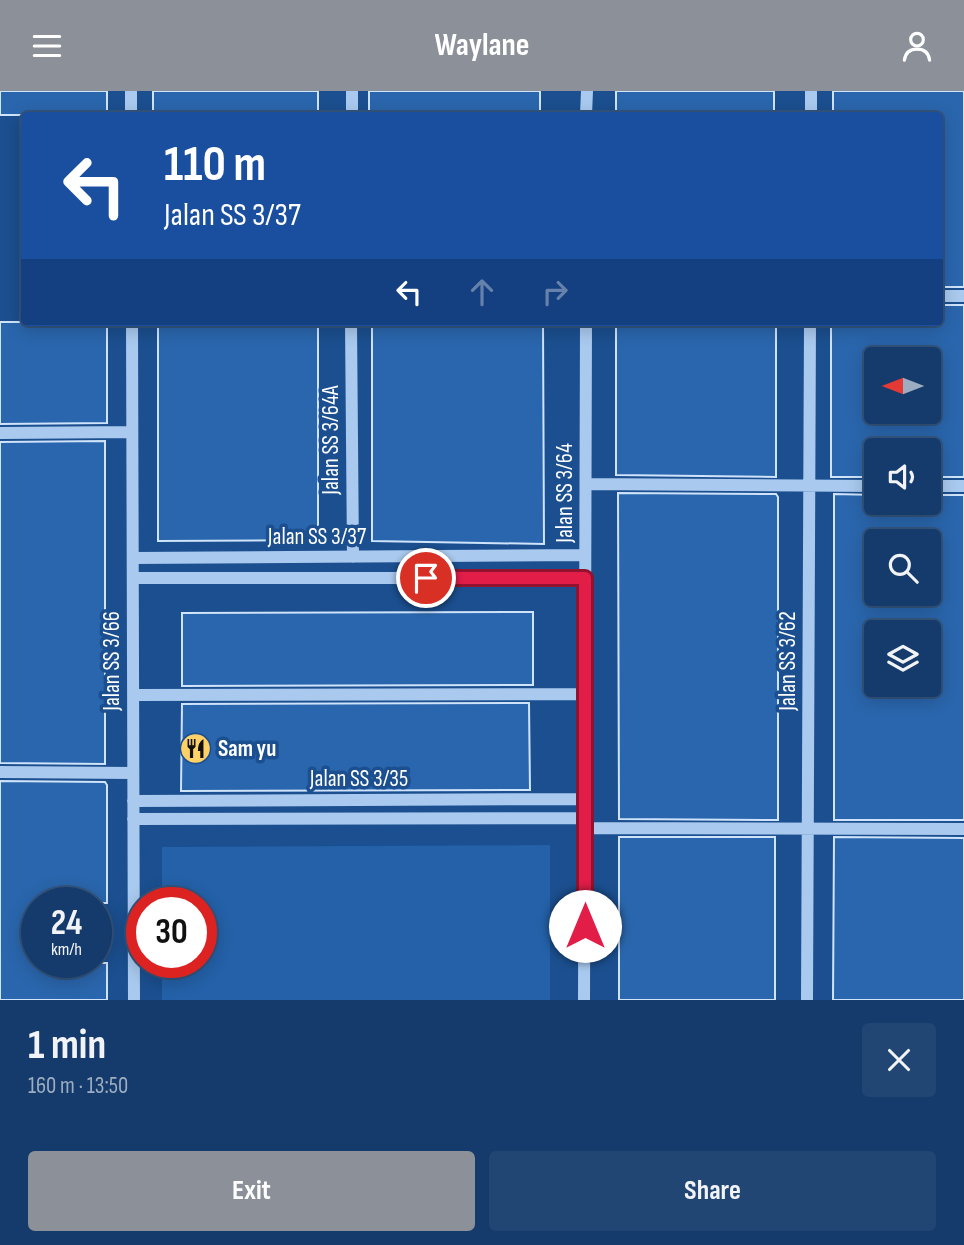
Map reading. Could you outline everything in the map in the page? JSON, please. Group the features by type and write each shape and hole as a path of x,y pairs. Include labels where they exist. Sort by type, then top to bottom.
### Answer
{"street":[{"path":"131,91 131,112"},
{"path":"352,91 352,112"},
{"path":"586,112 587,91"},
{"path":"811,91 811,112"},
{"path":"943,296 964,296"},
{"name":"Jalan SS 3/66","path":"132,326 134,1000"},
{"name":"Jalan SS 3/64A","path":"351,326 353,558"},
{"name":"Jalan SS 3/64","path":"584,1000 586,326"},
{"name":"Jalan SS 3/62","path":"807,1000 810,326"},
{"path":"0,433 132,432"},
{"path":"586,484 864,486"},
{"path":"941,486 964,486"},
{"name":"Jalan SS 3/37","path":"133,558 585,555"},
{"name":"Jalan SS 3/37","path":"133,579 585,578"},
{"path":"133,695 585,694"},
{"path":"0,772 133,773"},
{"name":"Jalan SS 3/35","path":"133,801 585,799"},
{"name":"Jalan SS 3/35","path":"133,818 964,828"}],"shaded area":[{"path":"550,845 550,1000 162,1000 162,978 217,978 217,887 162,887 162,847"}],"building":[{"path":"0,91 107,91 107,112 21,112 21,115 0,115"},
{"path":"153,91 318,91 318,112 153,112"},
{"path":"369,91 540,91 540,112 369,112"},
{"path":"616,91 774,91 774,112 616,112"},
{"path":"833,91 964,91 964,287 943,287 943,112 833,112"},
{"path":"943,305 964,305 964,477 941,477 941,438 864,438 864,477 831,477 831,326 943,326"},
{"path":"0,322 21,322 21,326 107,326 107,423 0,424"},
{"path":"158,326 318,326 318,540 158,541"},
{"path":"372,326 543,326 544,544 372,541"},
{"path":"616,326 776,326 776,477 616,475"},
{"path":"105,441 105,764 0,763 0,442"},
{"path":"618,493 776,494 778,497 778,820 619,819"},
{"path":"834,494 864,495 864,515 941,515 941,495 964,495 964,820 834,820"},
{"path":"533,612 533,685 182,686 182,613"},
{"path":"529,703 530,790 181,791 182,704"},
{"path":"0,781 105,782 107,887 21,887 21,978 107,978 107,1000 0,1000"},
{"path":"619,837 775,837 775,1000 619,1000"},
{"path":"834,837 964,838 964,1000 833,1000"}],"place":[{"name":"Sam yu","path":"195,749"}],"route":[{"path":"426,578 585,578 585,926"}]}
